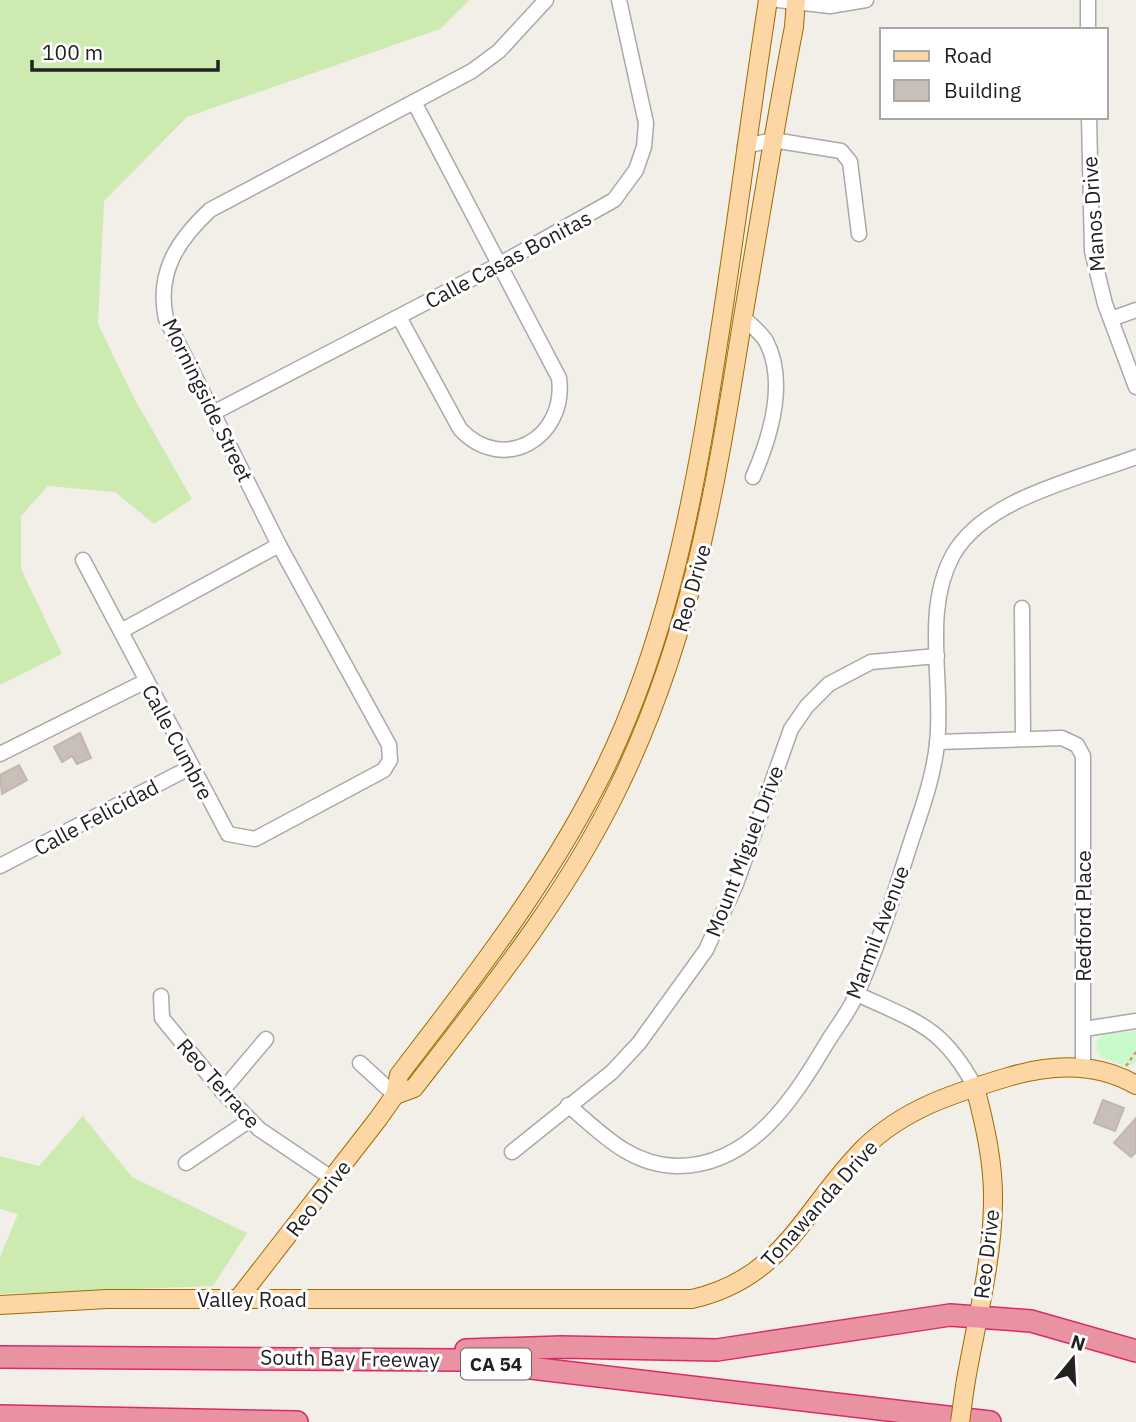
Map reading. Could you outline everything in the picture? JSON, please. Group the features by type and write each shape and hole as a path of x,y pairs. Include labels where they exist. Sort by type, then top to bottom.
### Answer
{"highway":[{"path":"244,1357 561,1347 718,1350 938,1317 977,1316 1031,1321 1136,1351"},
{"name":"South Bay Freeway","path":"0,1357 462,1360 990,1422"},
{"path":"0,1416 297,1422"}],"main road":[{"name":"Reo Drive","path":"238,1299 395,1096 399,1075 511,927 558,854 599,781 634,700 664,615 686,530 723,316 768,0"},
{"name":"Reo Drive","path":"395,1096 414,1088 527,941 579,859 618,789 653,708 684,618 707,532 773,140 790,1"},
{"name":"Tonawanda Drive","path":"505,1298 676,1301 707,1295 735,1285 761,1269 784,1248 863,1149 904,1116 950,1094 1029,1070 1083,1066 1121,1076 1136,1084"},
{"name":"Reo Drive","path":"960,1422 990,1242 993,1203 991,1163 975,1087"},
{"name":"Valley Road","path":"0,1305 107,1299 505,1298"}],"street":[{"name":"Morningside Street","path":"319,804 380,773 387,765 390,750 279,545 166,319 163,309 169,261 183,236 210,209 472,71 499,51 546,0"},
{"name":"Calle Casas Bonitas","path":"213,413 604,208 622,191 636,170 646,135 645,111 619,0"},
{"path":"790,1 830,6 866,0"},
{"path":"1088,0 1088,28"},
{"path":"399,317 466,436 482,446 500,450 516,448 531,441 546,429 556,413 560,396 559,378 414,102"},
{"name":"Manos Drive","path":"1089,119 1091,251 1097,279 1136,387"},
{"path":"746,146 773,140 841,151 850,162 859,234"},
{"path":"1111,319 1136,310"},
{"path":"743,317 766,341 775,386 769,434 753,477"},
{"name":"Marmil Avenue","path":"568,1105 619,1149 641,1159 676,1166 720,1159 757,1136 801,1086 857,994 931,779 937,742 939,595 942,580 954,554 971,531 1003,506 1136,457"},
{"path":"121,631 279,545"},
{"name":"Calle Cumbre","path":"83,560 228,834 237,838 255,839 319,804"},
{"path":"937,742 1023,738 1022,608"},
{"name":"Mount Miguel Drive","path":"512,1152 612,1072 639,1043 706,950 736,884 791,729 807,706 829,684 872,662 937,656"},
{"path":"0,754 146,681"},
{"name":"Redford Place","path":"1023,738 1062,738 1077,745 1083,756 1083,1066"},
{"name":"Calle Felicidad","path":"0,866 191,767"},
{"path":"857,994 916,1022 943,1039 959,1056 975,1087"},
{"name":"Reo Terrace","path":"161,996 162,1018 222,1091 250,1120 333,1179"},
{"path":"1084,1029 1136,1021"},
{"path":"222,1091 266,1039"},
{"path":"360,1063 395,1096"},
{"path":"186,1163 250,1120"}],"green space":[{"path":"0,0 470,0 440,29 187,117 104,201 98,324 134,398 192,499 154,524 115,492 48,486 21,516 21,569 62,654 0,685"},
{"path":"1136,1031 1136,1062 1128,1067 1103,1058 1096,1049 1097,1040 1106,1033"},
{"path":"83,1116 132,1177 247,1233 213,1286 0,1294 0,1257 18,1214 0,1209 0,1156 39,1166"}],"building":[{"path":"80,733 91,758 77,764 72,756 62,762 54,747"},
{"path":"19,765 27,780 2,794 0,775"},
{"path":"1103,1100 1124,1108 1115,1131 1094,1123"},
{"path":"1136,1118 1136,1152 1131,1157 1114,1143"}]}
